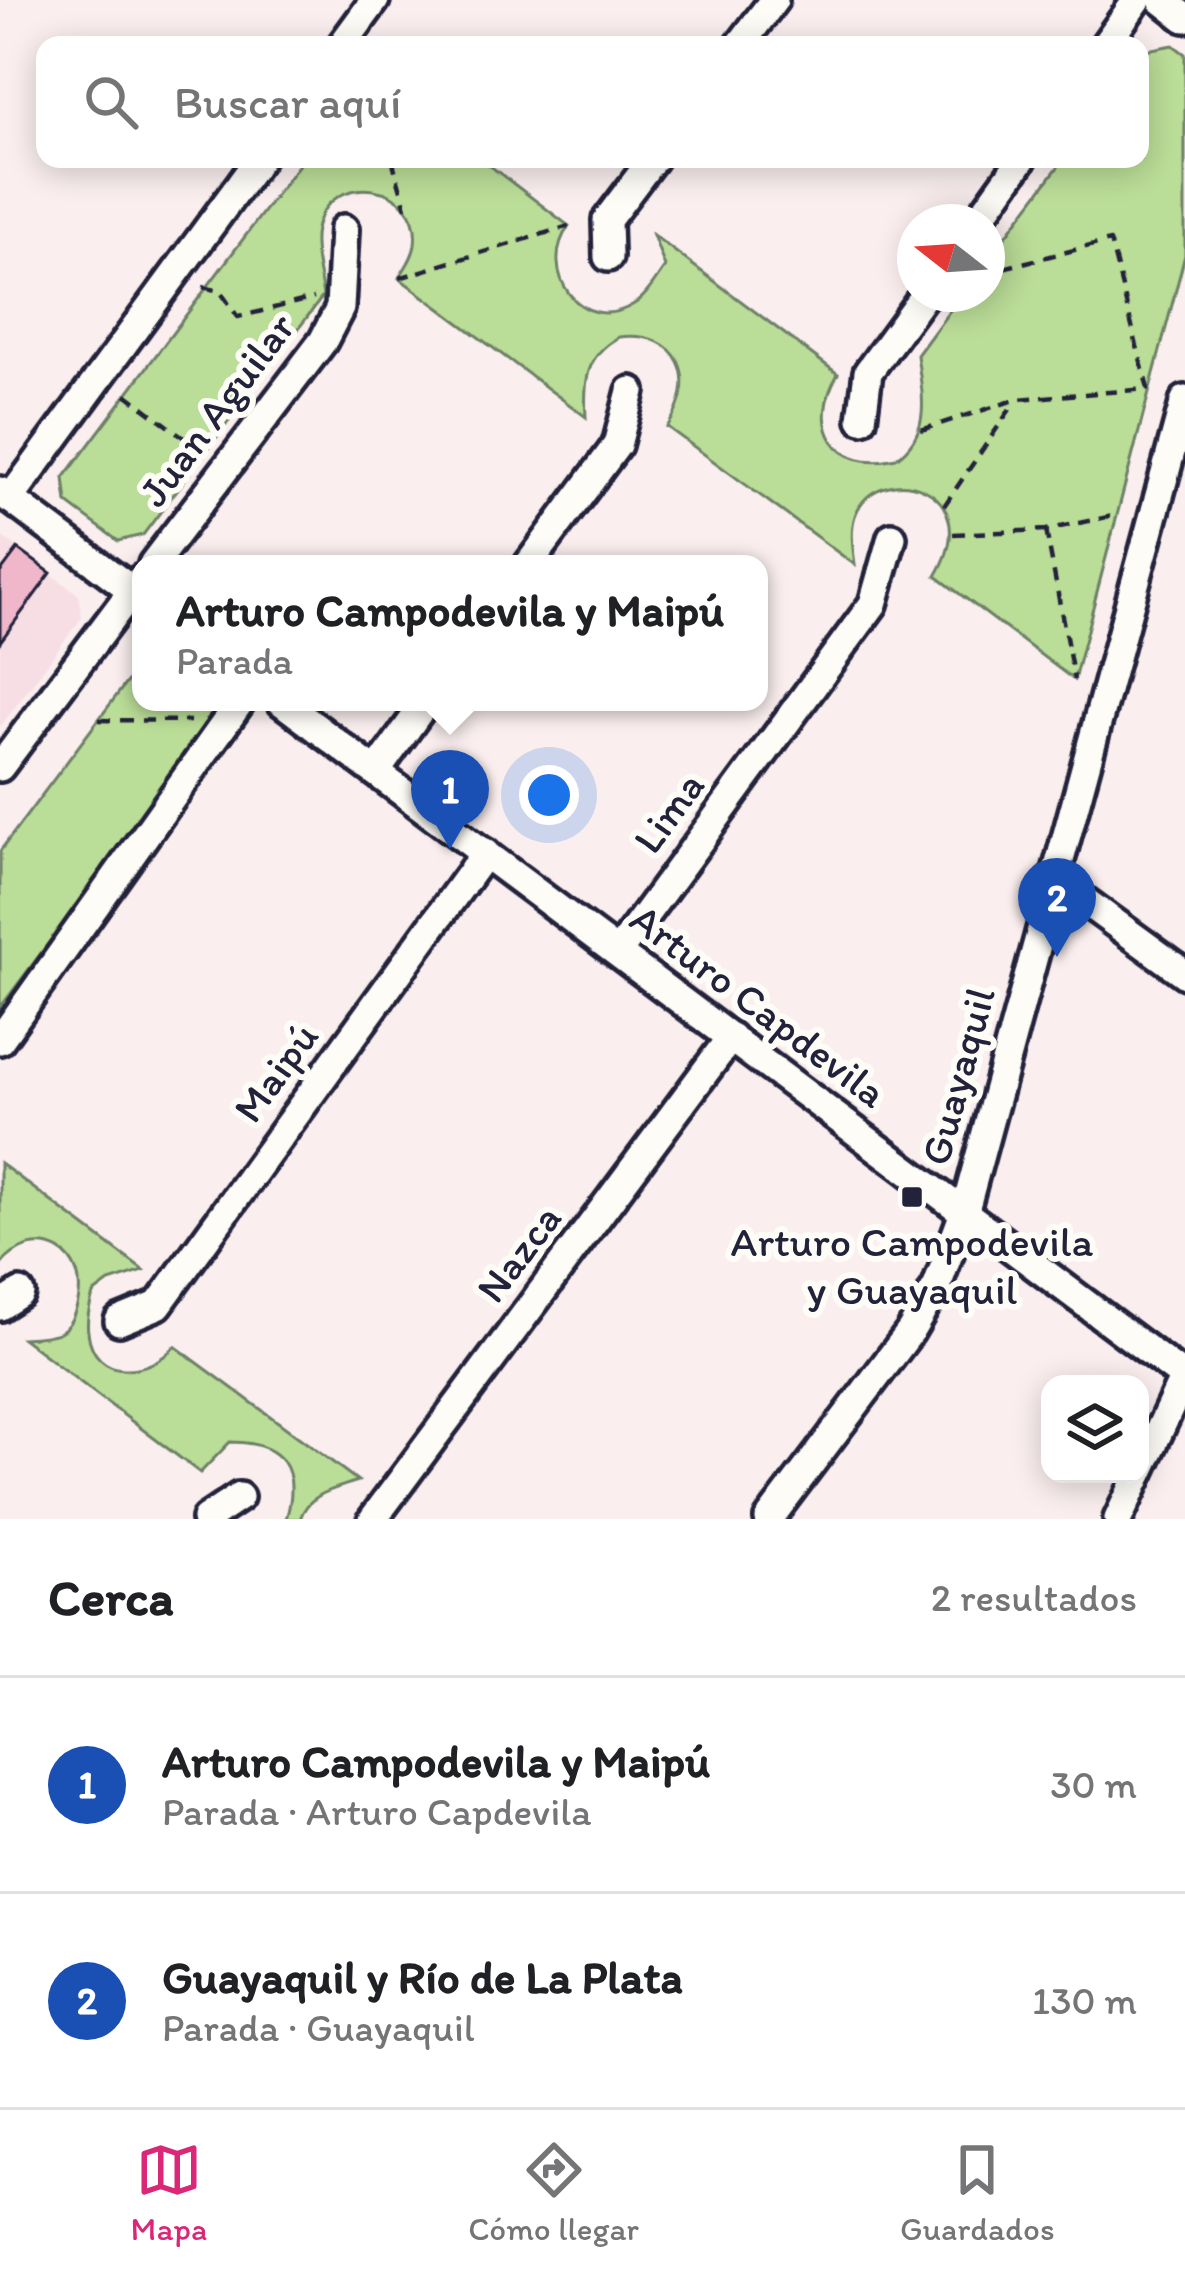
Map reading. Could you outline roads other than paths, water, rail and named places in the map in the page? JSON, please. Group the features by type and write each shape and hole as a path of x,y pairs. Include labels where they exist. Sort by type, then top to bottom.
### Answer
{"street":[{"path":"349,36 375,0"},
{"path":"747,36 774,0"},
{"path":"1111,36 1137,0"},
{"path":"1162,0 1185,18"},
{"path":"132,585 5,495 252,168"},
{"path":"608,257 607,220 646,168"},
{"path":"990,204 1016,168"},
{"name":"Juan Aguilar","path":"160,555 323,341 340,308 344,229"},
{"path":"862,419 868,372 912,312"},
{"path":"536,555 617,445 632,391"},
{"name":"Guayaquil","path":"769,1519 910,1332 937,1286 964,1210 1185,400"},
{"name":"Lima","path":"618,952 873,604 892,537"},
{"path":"0,767 132,597"},
{"path":"0,1040 234,711"},
{"name":"Arturo Capdevila","path":"294,711 1185,1376"},
{"path":"376,772 420,711"},
{"name":"Maipú","path":"119,1321 158,1305 485,853"},
{"path":"1053,878 1185,974"},
{"name":"Nazca","path":"374,1519 731,1037"},
{"path":"1149,1452 1185,1376"},
{"path":"1118,1519 1134,1483"},
{"path":"206,1519 239,1497"}],"place":[{"name":"Arturo Campodevila y Maipú","path":"450,849"},
{"name":"Guayaquil y Río de La Plata","path":"1057,957"},
{"name":"Arturo Campodevila y Guayaquil","path":"912,1197"}]}
